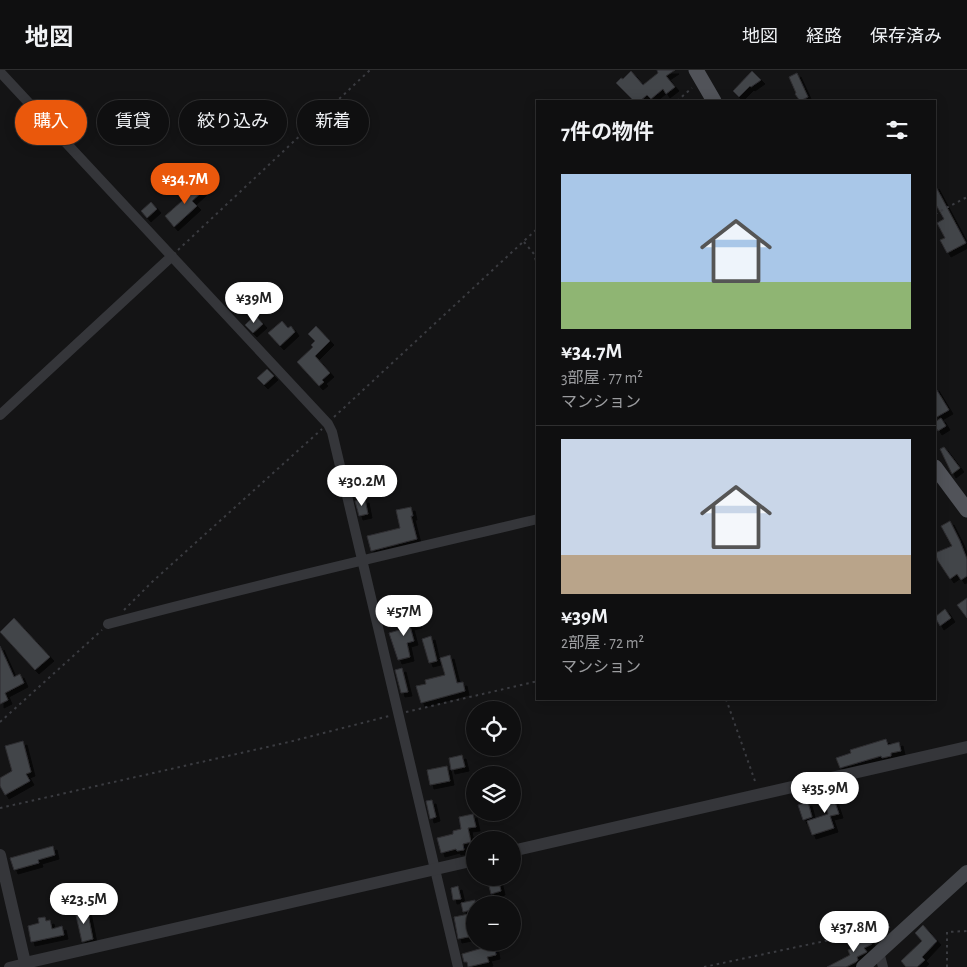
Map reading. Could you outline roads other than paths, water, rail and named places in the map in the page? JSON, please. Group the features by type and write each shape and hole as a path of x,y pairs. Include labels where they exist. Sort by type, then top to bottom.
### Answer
{"main road":[{"path":"699,75 713,100"},
{"path":"936,468 965,503"},
{"path":"863,967 967,872"}],"street":[{"path":"0,72 328,424 336,442 458,967"},
{"path":"0,415 172,256"},
{"path":"108,624 363,560 536,520"},
{"path":"521,849 967,747"},
{"path":"0,855 25,965"},
{"path":"9,967 25,965 466,862"},
{"path":"879,952 883,967"}]}
